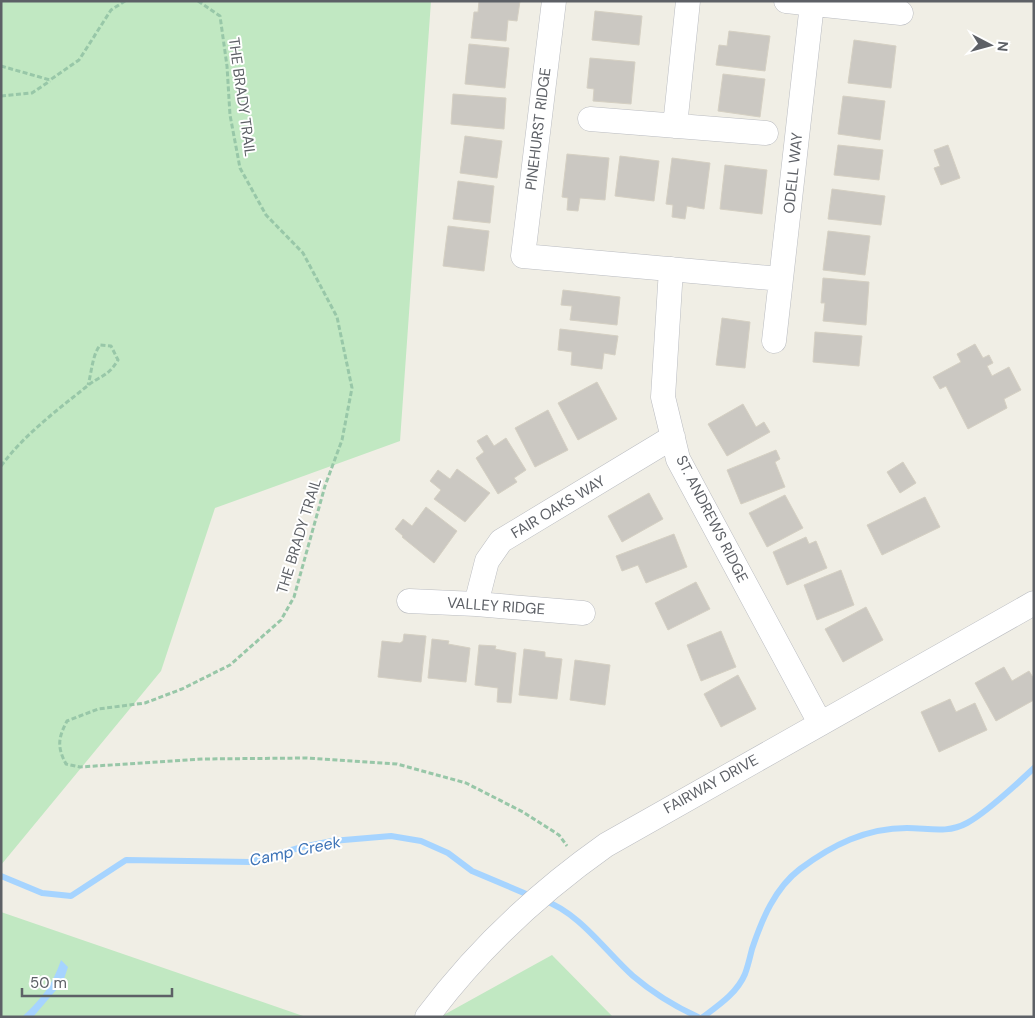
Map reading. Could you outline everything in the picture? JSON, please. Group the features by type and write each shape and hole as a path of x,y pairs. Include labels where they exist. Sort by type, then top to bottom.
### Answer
{"street":[{"name":"PINEHURST RIDGE","path":"554,1 523,256 671,269"},
{"path":"675,126 688,1"},
{"path":"786,1 901,13"},
{"name":"ODELL WAY","path":"774,341 812,4"},
{"path":"590,119 766,133"},
{"path":"671,269 781,279"},
{"name":"ST. ANDREWS RIDGE","path":"671,269 663,397 678,459 820,723"},
{"name":"FAIR OAKS WAY","path":"476,604 487,560 501,541 673,437"},
{"name":"VALLEY RIDGE","path":"409,601 476,604 583,613"},
{"name":"FAIRWAY DRIVE","path":"427,1017 470,964 500,933 541,894 580,863 647,820 1034,602"}],"path":[{"path":"1,96 32,92 79,60 110,10 125,1"},
{"name":"THE BRADY TRAIL","path":"198,1 220,16 227,66 230,115 240,168 266,215 303,253 338,317 352,388 342,440 325,486 294,597 281,620 230,664 182,689 145,703 98,709 67,721 59,736 59,751 66,764 80,767 203,759 306,758 397,764 466,784 523,812 559,835 580,863"},
{"path":"1,66 50,80"},
{"path":"1,466 16,446 88,384 110,373 118,360 111,346 100,345 94,354 94,366 88,384"}],"green space":[{"path":"1,1 431,1 400,441 215,508 161,671 1,865"},
{"path":"1,912 306,1017 1,1017"},
{"path":"552,955 613,1017 440,1017"}],"water":[{"path":"61,960 68,967 63,982 33,1017 22,1017 46,991"}],"building":[{"path":"479,1 520,1 517,21 508,20 506,41 471,38 474,12 478,12"},
{"path":"595,11 642,16 639,45 592,40"},
{"path":"729,31 770,36 765,71 716,65 719,45 727,46"},
{"path":"854,40 896,46 891,88 848,83"},
{"path":"469,44 509,48 505,88 465,84"},
{"path":"590,58 635,62 631,104 593,101 594,89 587,88"},
{"path":"723,74 765,79 760,117 718,111"},
{"path":"453,94 506,98 504,129 451,124"},
{"path":"843,96 885,101 880,140 838,134"},
{"path":"465,136 502,141 497,178 460,173"},
{"path":"838,145 883,150 879,180 834,175"},
{"path":"948,145 960,178 941,185 934,168 940,166 934,150"},
{"path":"567,154 609,158 605,200 580,198 578,211 567,210 568,198 562,197"},
{"path":"620,156 659,161 654,201 615,196"},
{"path":"672,158 710,163 704,209 687,206 685,219 672,217 673,205 666,204"},
{"path":"725,165 767,170 762,214 720,209"},
{"path":"458,181 494,186 490,223 453,219"},
{"path":"832,189 885,196 881,225 828,219"},
{"path":"448,226 489,231 484,271 443,266"},
{"path":"828,231 870,236 865,275 823,270"},
{"path":"823,278 869,282 866,325 823,321 825,303 821,303"},
{"path":"563,290 620,297 617,325 570,320 572,306 561,305"},
{"path":"722,318 750,322 745,368 716,365"},
{"path":"560,329 618,336 615,355 604,353 602,369 571,365 572,352 558,350"},
{"path":"815,332 862,336 859,366 813,362"},
{"path":"975,344 983,358 989,355 993,363 987,366 992,376 1009,367 1021,390 1004,399 1007,408 968,429 946,386 940,389 933,377 961,362 957,354"},
{"path":"597,382 617,419 578,440 558,403"},
{"path":"743,404 756,427 764,422 770,432 727,456 708,424"},
{"path":"548,410 568,450 535,467 515,428"},
{"path":"487,435 494,446 506,438 526,470 514,478 517,482 498,494 476,458 484,452 477,441"},
{"path":"776,450 780,459 775,462 785,487 741,504 727,470"},
{"path":"903,462 916,483 900,493 887,472"},
{"path":"457,469 490,493 465,522 434,499 441,490 430,481 438,470 450,479"},
{"path":"649,493 663,519 622,542 608,516"},
{"path":"785,495 803,528 767,547 749,513"},
{"path":"925,497 940,527 882,555 867,525"},
{"path":"426,507 457,531 434,563 395,529 403,519 412,526"},
{"path":"674,534 687,567 646,583 638,565 622,571 616,556"},
{"path":"806,537 809,544 816,541 827,568 787,585 773,552"},
{"path":"841,570 854,605 817,620 804,585"},
{"path":"696,582 710,609 668,630 655,603"},
{"path":"866,607 883,640 843,662 825,629"},
{"path":"721,631 736,667 701,681 687,645"},
{"path":"404,634 426,636 421,682 378,677 382,641 400,643 403,641"},
{"path":"432,639 449,641 448,644 470,648 466,682 428,678"},
{"path":"479,645 496,646 495,649 516,653 511,703 497,702 498,688 475,685"},
{"path":"524,649 545,652 545,657 562,659 557,699 519,695"},
{"path":"575,660 610,665 605,705 570,700"},
{"path":"1004,667 1012,681 1029,671 1034,679 1034,700 996,721 975,683"},
{"path":"738,675 756,709 721,727 704,694"},
{"path":"950,699 956,712 975,703 987,730 939,752 921,712"}],"waterway":[{"path":"703,1017 727,998 742,981 756,938 770,905 783,885 800,869 837,845 877,831 907,828 937,830 967,823 992,805 1034,768"},
{"name":"Camp Creek","path":"1,876 42,893 71,896 126,860 250,862 302,847 332,841 391,836 421,841 448,853 472,871 531,896"},
{"name":"Camp Creek","path":"543,900 569,914 580,923 633,976 648,988 672,1004 698,1017"}]}
